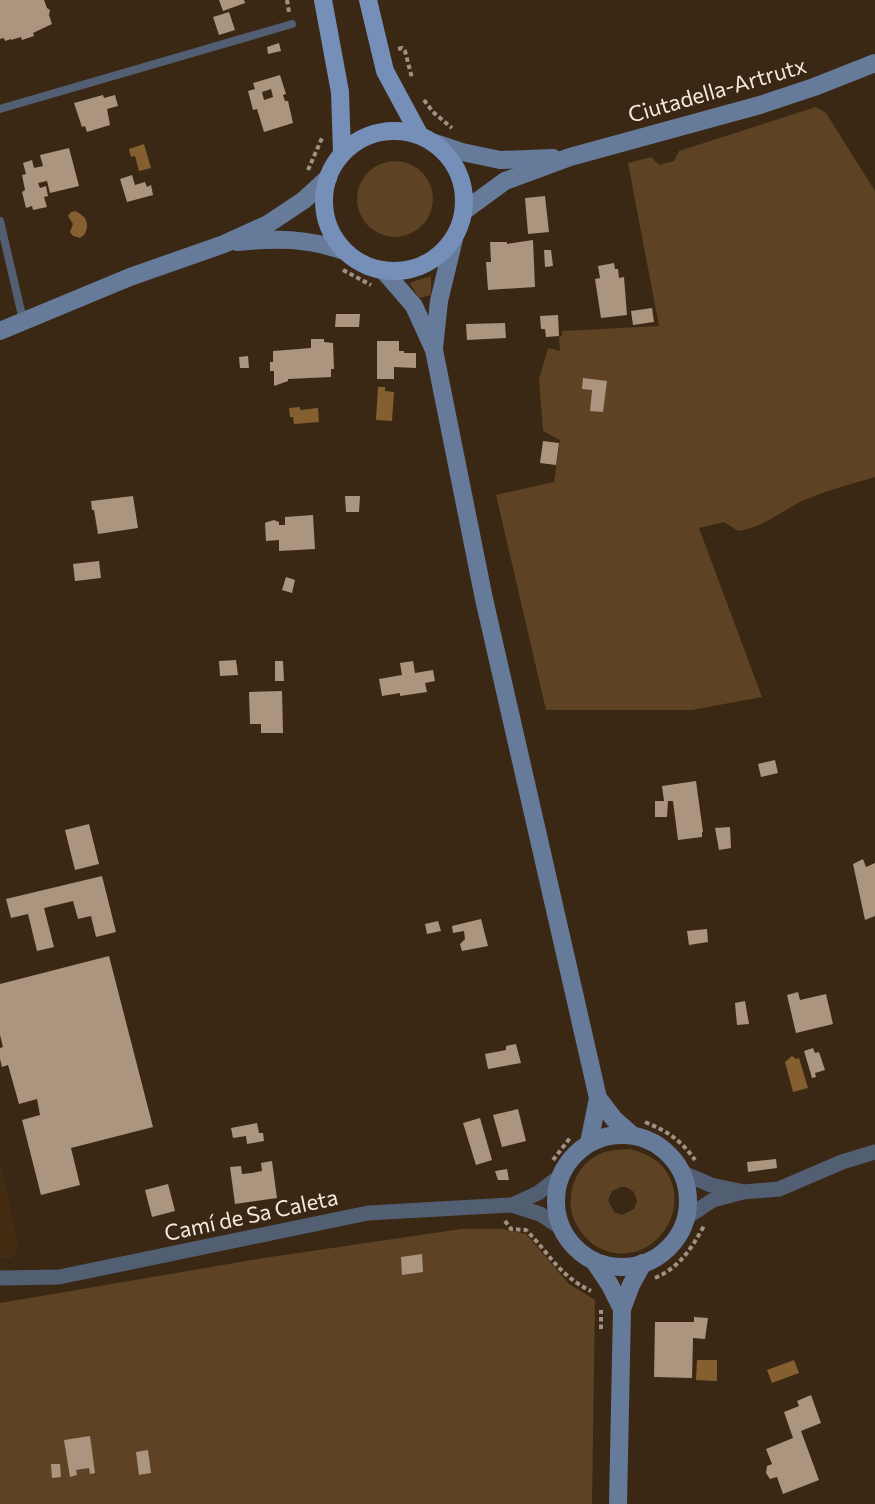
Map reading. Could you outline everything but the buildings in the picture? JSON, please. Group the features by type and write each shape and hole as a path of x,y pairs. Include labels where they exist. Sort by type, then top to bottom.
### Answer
{"main road":[{"path":"323,0 340,92 342,153"},
{"path":"368,0 385,71 427,139"},
{"path":"399,130 427,139 449,156 459,173 464,192 464,212 454,238 440,254 423,265 404,271 383,270 341,258 324,212 324,190 331,170 342,153 358,139 378,132 399,130"}],"street":[{"name":"Ciutadella-Artrutx","path":"464,212 505,182 570,157 760,105 875,63"},
{"name":"Ciutadella-Artrutx","path":"427,139 462,152 500,160 570,157"},
{"path":"0,331 130,277 224,244 285,214 328,178"},
{"path":"434,350 439,301 454,238"},
{"path":"224,244 289,239 309,240 341,258"},
{"path":"383,270 414,306 434,350 481,588 598,1098 614,1119 636,1127 711,1185 743,1192"},
{"path":"598,1098 576,1153 557,1167 556,1203 563,1229 582,1253 608,1266 623,1267 653,1260 666,1251 676,1240 687,1217 692,1170"},
{"path":"582,1138 608,1136 636,1127"},
{"path":"687,1217 713,1200 743,1192 779,1189 842,1162 875,1152"},
{"name":"Camí de Sa Caleta","path":"512,1205 538,1193 557,1167"},
{"name":"Camí de Sa Caleta","path":"0,1275 59,1277 368,1213 512,1205 540,1214 563,1229"},
{"path":"594,1261 622,1309"},
{"path":"618,1504 622,1309 643,1263"}],"lane":[{"path":"0,109 292,24"},
{"path":"0,222 23,321"}],"path":[{"path":"398,49 402,48 405,51 413,82"},
{"path":"422,98 433,112 456,131"},
{"path":"303,176 310,167 323,132"},
{"path":"341,258 378,288"},
{"path":"636,1127 664,1130 674,1136 686,1146 692,1170"},
{"path":"557,1167 582,1138"},
{"path":"649,1281 665,1274 681,1262 692,1248 708,1218"},
{"path":"504,1219 511,1229 526,1230 566,1276 598,1297"},
{"path":"601,1308 601,1331"}],"shaded area":[{"path":"816,107 826,113 875,191 875,477 807,499 747,529 738,531 724,522 699,528 762,697 692,710 546,710 496,495 554,482 560,440 543,431 539,379 548,348 560,351 559,336 562,336 562,331 659,326 628,163 651,157 659,165 674,161 679,151"},
{"path":"144,144 151,168 139,171 135,156 131,157 129,149"},
{"path":"395,161 409,164 422,172 430,185 433,199 430,213 422,226 409,234 395,237 381,234 368,226 360,213 357,199 360,185 368,172 381,164"},
{"path":"75,211 82,215 87,223 85,234 80,238 73,236 70,232 73,224 68,216"},
{"path":"431,276 431,295 419,298 410,284"},
{"path":"378,387 385,387 385,391 394,392 392,421 376,420"},
{"path":"300,407 300,410 318,408 319,422 294,424 289,408"},
{"path":"792,1056 799,1058 808,1088 793,1092 785,1062"},
{"path":"631,1149 648,1156 663,1167 671,1182 674,1197 673,1212 658,1239 645,1248 631,1253 608,1252 592,1243 576,1224 571,1205 573,1186 581,1169 596,1156 613,1150","holes":["626,1187 634,1192 637,1201 634,1209 622,1215 614,1212 608,1200 612,1191"]},
{"path":"0,1163 19,1249 10,1259 0,1258"},
{"path":"461,1229 503,1229 526,1234 569,1284 595,1300 592,1504 0,1504 0,1303 264,1258"},
{"path":"697,1360 717,1360 717,1381 696,1380"},
{"path":"794,1360 799,1373 772,1383 767,1370"}]}
